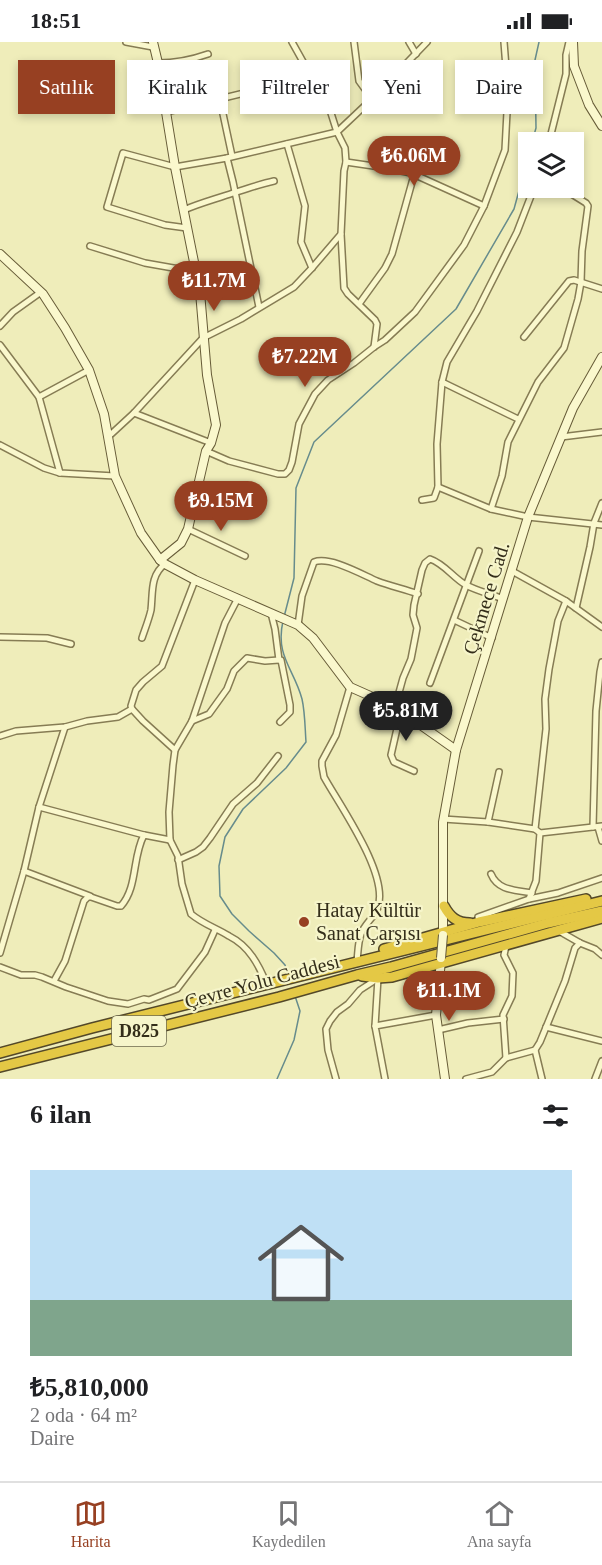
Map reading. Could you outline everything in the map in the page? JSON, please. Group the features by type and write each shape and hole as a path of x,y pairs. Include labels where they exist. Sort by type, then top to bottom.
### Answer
{"highway":[{"path":"355,962 381,950 479,922 602,896"},
{"name":"Çevre Yolu Caddesi","path":"1,1050 602,901"},
{"path":"444,906 455,920 465,923 479,922"},
{"name":"Çevre Yolu Caddesi","path":"0,1067 279,997 602,910"},
{"path":"357,975 378,978 393,977 602,918"}],"street":[{"path":"126,42 153,44 157,60"},
{"path":"292,42 302,60"},
{"path":"354,42 359,81 362,85"},
{"path":"409,42 416,54"},
{"path":"410,60 427,42"},
{"path":"206,451 229,461 285,474 292,462 299,424 315,393 328,380 386,340 428,295 464,245 484,206 505,150 508,93 504,42"},
{"path":"571,42 574,66 589,105 602,126"},
{"path":"552,132 566,74 566,55 571,42"},
{"path":"193,60 208,54"},
{"path":"187,228 165,225 107,207 123,153 175,167 229,157 337,132 362,108"},
{"path":"142,638 151,610 154,579 162,562 181,543 188,529 206,451 216,426 207,375 200,292 166,114"},
{"path":"222,114 235,193 259,307"},
{"path":"331,114 345,148 341,234 344,288 375,320 374,347"},
{"path":"287,144 305,206 301,242 312,268"},
{"path":"346,162 387,168 414,175 484,206"},
{"path":"359,304 386,268 392,254 414,175"},
{"path":"184,210 202,202 274,181"},
{"path":"422,500 434,498 438,487 437,444 442,382 447,362 477,311 517,232 530,198"},
{"path":"491,509 502,476 508,442 538,382 564,348 578,300 588,206 578,198"},
{"path":"108,437 134,413 203,338 241,319 294,287 341,234"},
{"path":"90,246 146,262 196,272"},
{"path":"0,254 41,292 89,370 104,414 115,476 141,533 162,562 195,580 298,625 313,638 350,687 398,709 456,750"},
{"path":"524,337 569,281 574,280 602,289"},
{"path":"0,326 13,312 41,292"},
{"path":"0,345 39,397 60,473"},
{"name":"Çekmece Cad.","path":"445,1079 436,1015 444,906 443,819 456,750 528,517 573,408 602,357"},
{"path":"39,397 89,370"},
{"path":"442,382 518,419"},
{"path":"134,413 211,442"},
{"path":"561,437 602,432"},
{"path":"0,445 34,464 60,473 115,476"},
{"path":"438,487 491,509 528,517 602,525"},
{"path":"576,608 591,548 594,523 602,503"},
{"path":"188,529 245,556"},
{"path":"430,683 479,551"},
{"path":"414,771 394,762 391,755 403,678 411,659 417,628 413,615 425,563 430,559 443,566 466,586 503,599"},
{"path":"298,625 302,596 314,562 317,561 336,564 379,582 418,594"},
{"path":"512,571 566,601 602,627"},
{"path":"176,750 132,710 131,705 136,690 162,666 195,580"},
{"path":"238,598 225,623 192,721 176,750 170,792 170,840 178,860 191,914 215,930 230,936 244,947 254,958 267,984"},
{"path":"530,896 536,881 537,831 546,729 545,699 558,621 566,601"},
{"path":"270,613 290,712 280,722"},
{"path":"453,620 492,638"},
{"path":"0,637 47,638 72,644"},
{"path":"192,721 208,714 227,689 234,671 247,658 265,661 279,660"},
{"path":"602,662 596,711 599,766 598,827 602,841"},
{"path":"350,687 338,728 322,761 322,766 324,777 365,847 379,891 379,906 361,932 355,962"},
{"path":"0,736 16,731 65,727 118,717 132,710"},
{"path":"0,953 24,871 39,807 65,727"},
{"path":"178,860 203,847 233,804 257,783 278,756"},
{"path":"488,822 499,772"},
{"path":"39,807 170,840"},
{"path":"443,819 488,822 537,831 598,827"},
{"path":"24,871 91,897 122,906 127,899 135,874 144,835"},
{"path":"491,874 494,882 502,888 530,896"},
{"path":"479,922 478,917 530,896 558,893 602,878"},
{"path":"54,981 65,961 84,901 91,897"},
{"path":"0,967 21,975 34,975 54,981 108,1001 128,1004 144,999 155,999 177,989 205,952 215,930"},
{"path":"559,930 579,943 596,949 602,956"},
{"path":"466,1079 492,1072 506,1058 535,1050 579,943"},
{"path":"506,946 504,955 513,974 512,996 503,1015 506,1058"},
{"path":"596,949 602,946"},
{"path":"378,978 375,1026 385,1079"},
{"path":"336,1079 328,1050 326,1029 337,1012 348,1005 360,990 378,978"},
{"path":"375,1026 436,1015"},
{"path":"438,1029 504,1019"},
{"path":"546,1027 602,1041"},
{"path":"535,1050 542,1079"},
{"path":"595,1079 602,1061"},
{"path":"492,1072 494,1079"}],"waterway":[{"path":"535,132 535,60 539,42"},
{"path":"284,617 294,578 296,488 314,442 456,309 514,209 518,194"},
{"path":"283,621 281,644 302,699 306,742 286,768 243,809 225,837 219,866 220,896 232,914 285,965 288,974"},
{"path":"277,1079 294,1040 300,1011 295,996"}],"place":[{"name":"Hatay Kültür Sanat Çarşısı","path":"304,922"}]}
